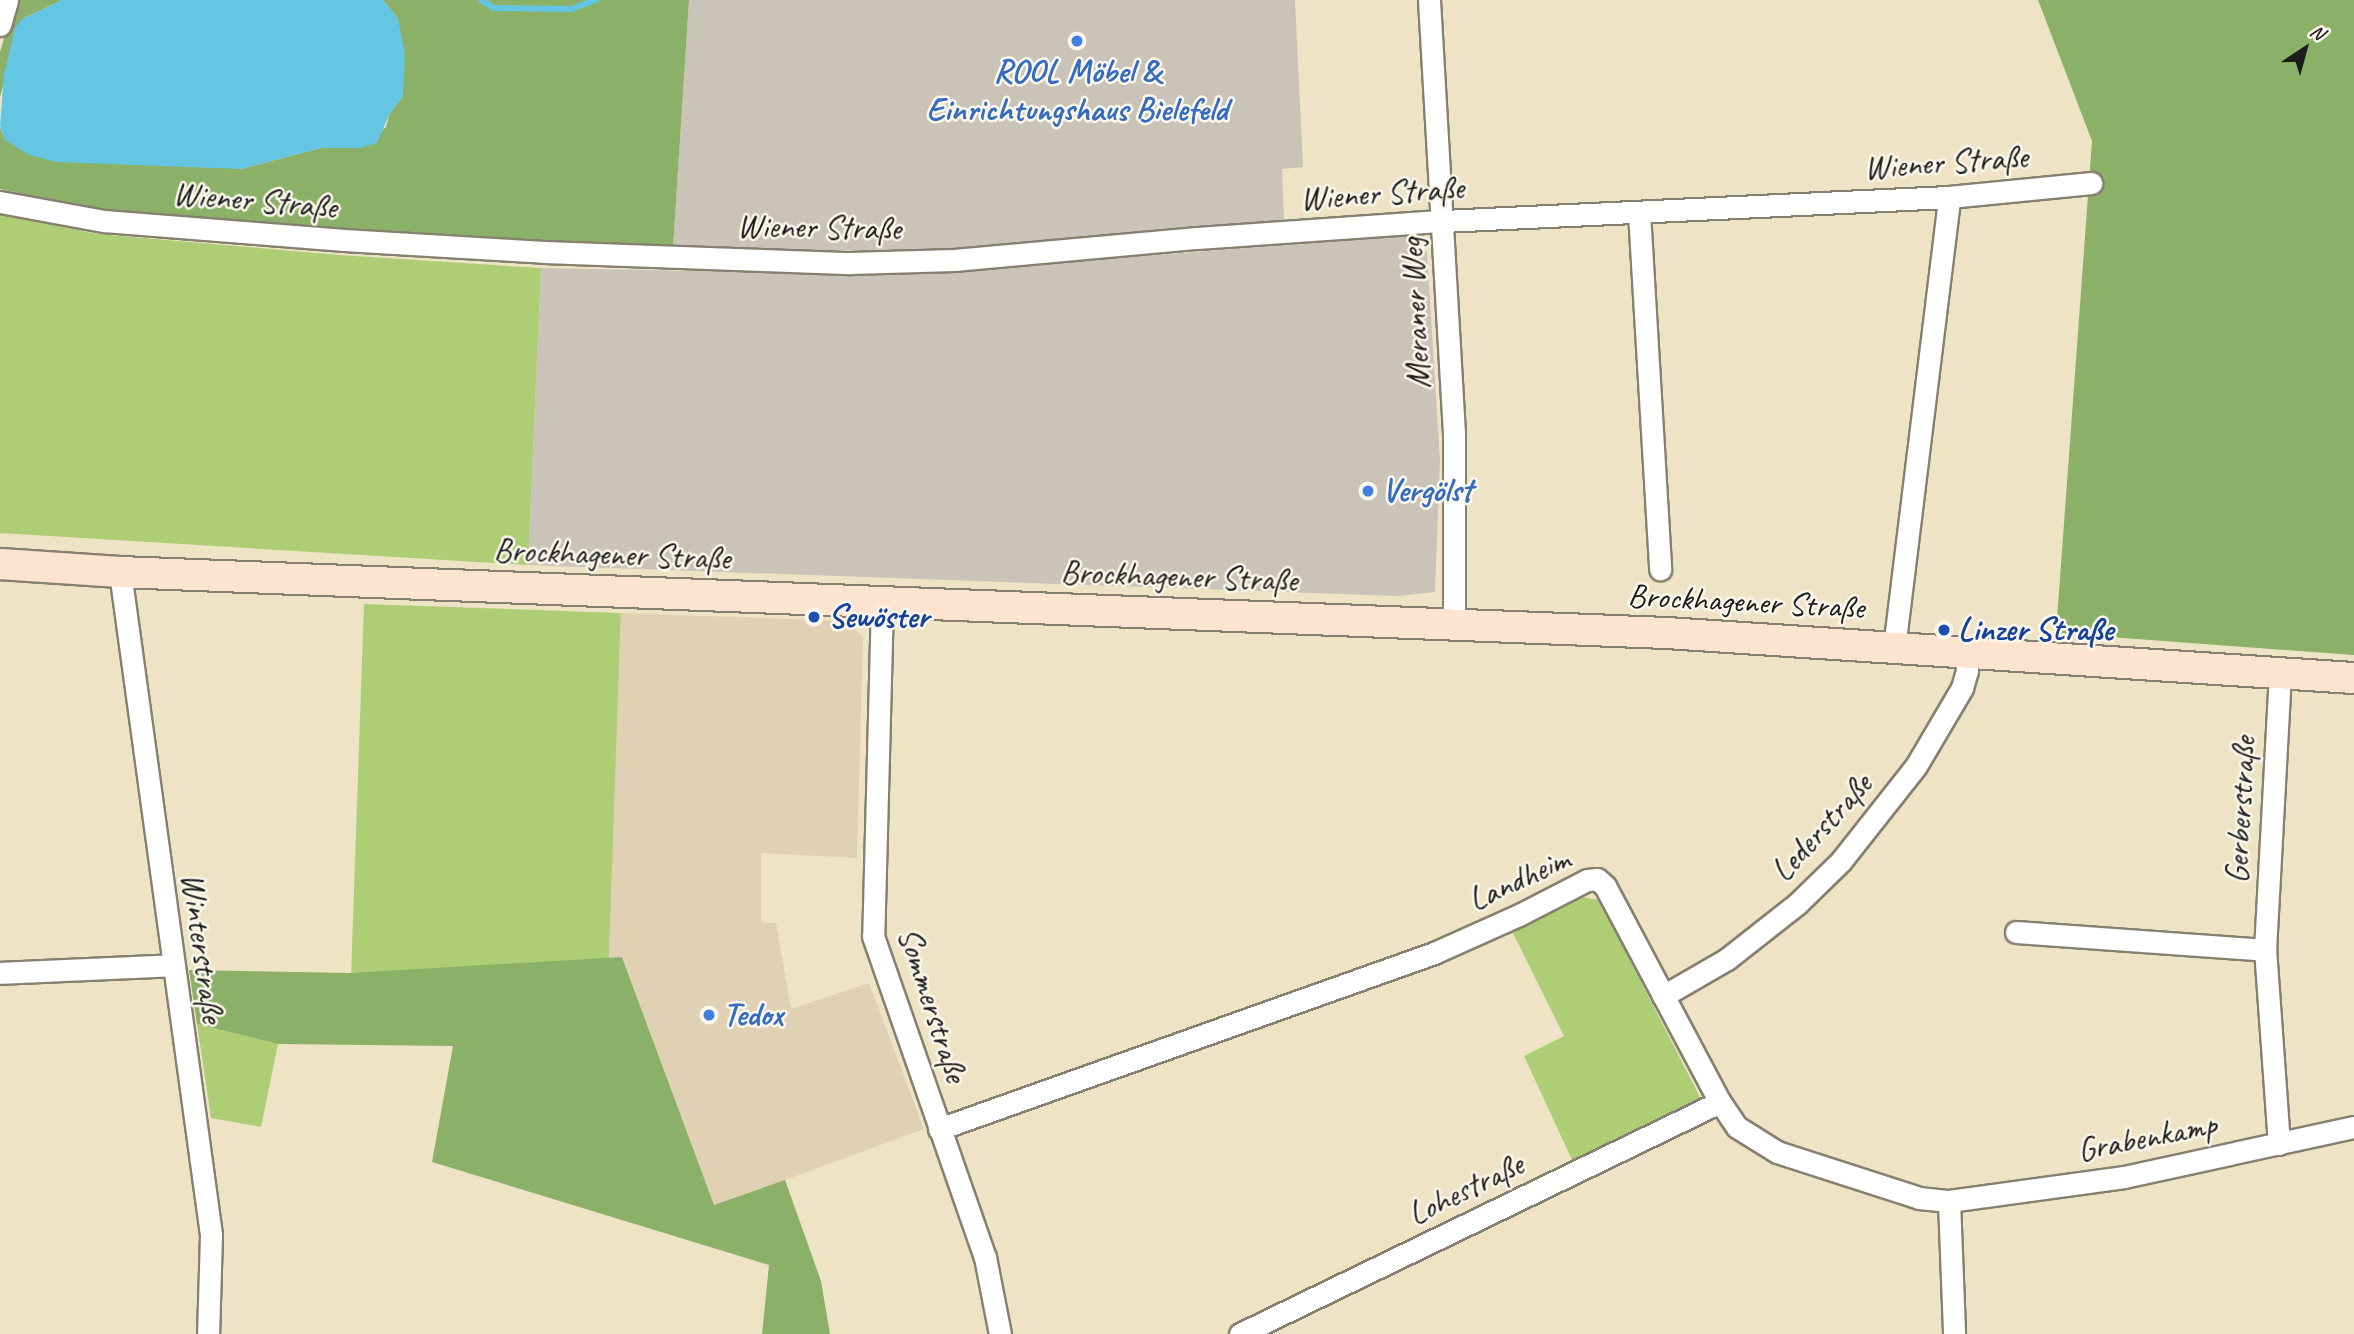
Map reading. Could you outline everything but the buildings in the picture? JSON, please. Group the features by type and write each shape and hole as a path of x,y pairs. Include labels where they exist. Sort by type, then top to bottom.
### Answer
{"main road":[{"name":"Brockhagener Straße","path":"0,564 120,572 1454,624 1894,648 2354,678"}],"street":[{"path":"0,25 7,0"},
{"name":"Meraner Weg","path":"1429,0 1454,433 1454,624"},
{"name":"Wiener Straße","path":"0,202 104,221 344,240 556,253 850,262 954,260 1210,237 1443,221 1949,197 2091,183"},
{"path":"1894,648 1949,197"},
{"path":"1639,212 1660,569"},
{"name":"Winterstraße","path":"120,572 211,1235 208,1334"},
{"name":"Sommerstraße","path":"882,602 873,936 985,1257 1000,1334"},
{"name":"Lederstraße","path":"1663,996 1727,959 1797,904 1841,861 1916,766 1962,688 1967,671 1966,653"},
{"name":"Gerberstraße","path":"2279,1144 2264,950 2280,673"},
{"name":"Landheim","path":"939,1129 1434,953 1520,915 1587,880 1597,879 1605,886 1720,1102 1737,1127 1777,1152 1919,1198 1949,1201"},
{"path":"2016,932 2264,950"},
{"path":"0,974 173,965"},
{"name":"Lohestraße","path":"1240,1334 1720,1102"},
{"name":"Grabenkamp","path":"1949,1201 2124,1177 2354,1127"},
{"path":"1949,1201 1954,1334"}],"shaded area":[{"path":"689,0 1295,0 1303,167 1282,169 1284,221 956,252 673,248"},
{"path":"1408,236 1421,240 1427,253 1440,461 1435,592 1398,596 528,565 541,268 847,274 945,271"},
{"path":"621,613 847,621 863,637 857,858 761,853 761,922 776,923 791,1009 869,983 924,1129 714,1206 623,958 607,957"}],"green space":[{"path":"15,0 62,0 22,19 0,97 0,52"},
{"path":"383,0 689,0 673,248 341,229 105,211 0,189 0,127 5,140 241,169 321,148 360,148 386,127 389,115 403,96 398,19"},
{"path":"2038,0 2354,0 2354,655 2056,633 2092,141"},
{"path":"0,213 97,234 339,255 541,268 528,565 0,533"},
{"path":"364,604 621,613 608,982 351,973"},
{"path":"1577,896 1599,900 1701,1099 1573,1162 1524,1056 1564,1036 1511,929"},
{"path":"622,957 714,1205 785,1180 821,1281 830,1334 762,1334 769,1265 432,1162 453,1046 278,1044 197,1024 189,970 350,973"},
{"path":"197,1024 278,1044 261,1127 211,1118"}],"water":[{"path":"62,0 383,0 398,19 405,54 403,96 389,115 377,143 360,148 321,148 241,169 56,162 29,155 5,140 0,126 4,74 15,28 22,19"}],"waterway":[{"path":"481,0 494,8 571,9 596,0"}],"place":[{"name":"ROOL Möbel & Einrichtungshaus Bielefeld","path":"1077,41"},
{"name":"Vergölst","path":"1368,491"},
{"name":"Sewöster","path":"814,617"},
{"name":"Linzer Straße","path":"1944,630"},
{"name":"Tedox","path":"709,1015"}]}
